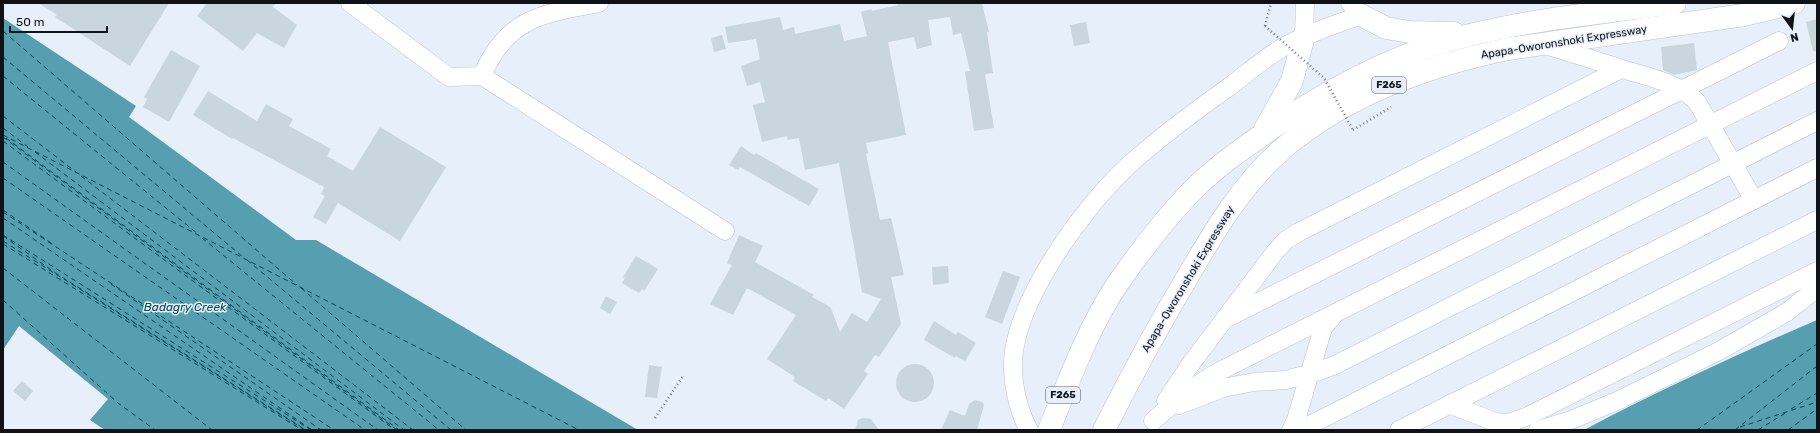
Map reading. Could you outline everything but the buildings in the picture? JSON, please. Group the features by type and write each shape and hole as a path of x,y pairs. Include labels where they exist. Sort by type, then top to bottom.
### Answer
{"highway":[{"name":"Apapa-Oworonshoki Expressway","path":"1049,430 1078,360 1100,314 1118,284 1176,208 1224,162 1262,135 1308,104 1357,77 1409,54 1474,34 1568,17 1675,3"},
{"name":"Apapa-Oworonshoki Expressway","path":"1104,430 1148,344 1225,214 1250,181 1279,152 1311,127 1340,109 1423,71 1469,57 1540,44 1744,15 1794,3"},
{"path":"1355,9 1386,28 1404,31 1474,34"},
{"path":"1262,135 1292,81 1304,36"}],"street":[{"path":"350,3 449,77 482,76 725,231"},
{"path":"482,76 491,55 509,34 531,20 554,12 599,3"},
{"path":"1304,3 1304,36"},
{"path":"1029,430 1018,405 1017,398 1013,360 1017,340 1026,310 1049,266 1070,233 1103,192 1128,165 1199,109 1279,50 1355,9"},
{"path":"1225,319 1779,41"},
{"path":"1540,44 1598,60 1663,82 1688,93 1697,102 1754,200"},
{"path":"1150,426 1190,365 1275,252 1286,240 1299,232 1621,69"},
{"path":"1150,426 1178,398 1199,382 1817,71"},
{"path":"1150,426 1180,404 1223,388 1254,382 1286,380 1310,374 1335,365 1817,121"},
{"path":"1300,430 1817,168"},
{"path":"1399,430 1817,220"},
{"path":"1449,404 1495,422 1508,423 1526,417 1817,271"},
{"path":"1538,430 1571,420 1617,401 1720,351 1786,312 1817,288"},
{"path":"1291,430 1296,420 1324,328 1336,313"}],"path":[{"path":"1270,3 1265,26 1324,78 1353,130 1392,107"},
{"path":"655,418 683,376"}],"water":[{"name":"Badagry Creek","path":"3,18 136,106 129,117 296,240 316,240 638,430 105,430 90,420 108,399 19,326 3,350"},
{"path":"1817,320 1817,430 1584,430 1699,373"}],"ferry route":[{"path":"3,31 297,285"},
{"path":"3,57 243,257"},
{"path":"3,76 198,234"},
{"path":"3,116 76,172"},
{"path":"3,128 28,147"},
{"path":"3,135 579,430"},
{"path":"3,137 397,430"},
{"path":"6,138 399,430"},
{"path":"3,141 395,430"},
{"path":"35,152 404,430"},
{"path":"3,162 378,430"},
{"path":"81,176 413,430"},
{"path":"3,178 365,430"},
{"path":"3,210 54,245"},
{"path":"3,212 334,430"},
{"path":"3,218 312,430"},
{"path":"3,235 311,430"},
{"path":"3,236 57,274 306,430"},
{"path":"202,238 439,430"},
{"path":"3,241 305,430"},
{"path":"3,244 302,430"},
{"path":"247,260 451,430"},
{"path":"3,268 212,430"},
{"path":"111,284 321,430"},
{"path":"301,288 466,430"},
{"path":"3,300 118,403 155,430"},
{"path":"1697,430 1817,344"},
{"path":"1735,430 1817,366"},
{"path":"1791,409 1817,393"},
{"path":"1740,427 1817,402"},
{"path":"1788,430 1817,409"},
{"path":"1758,430 1787,412"}]}
